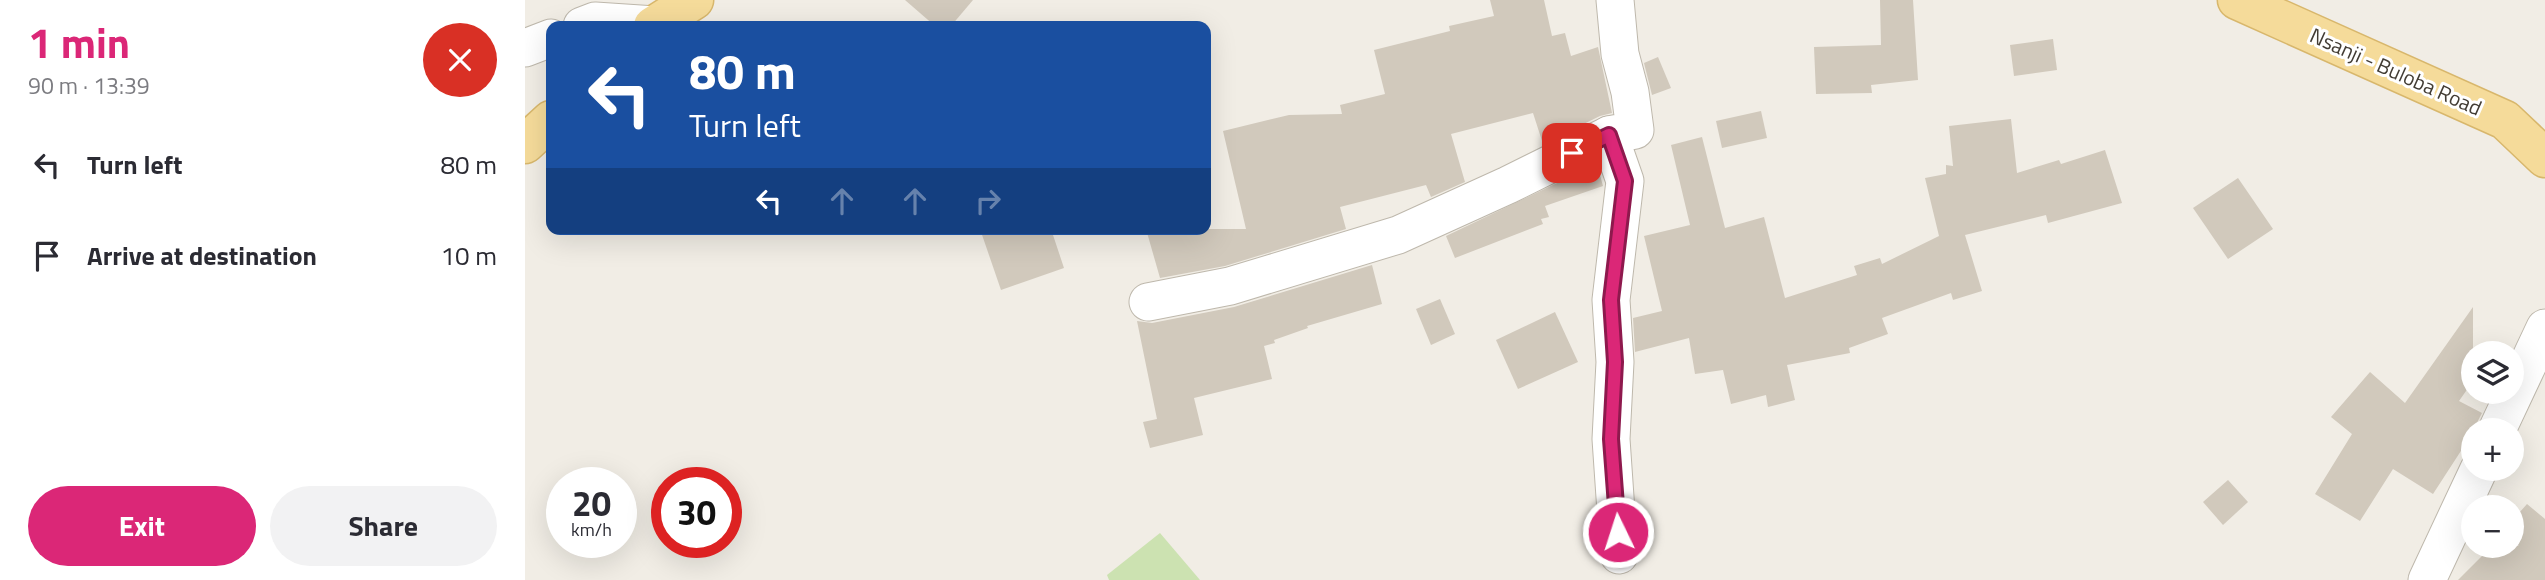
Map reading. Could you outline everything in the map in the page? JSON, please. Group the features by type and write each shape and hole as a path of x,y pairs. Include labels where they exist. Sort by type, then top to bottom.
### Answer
{"main road":[{"path":"660,21 694,0"},
{"name":"Nsanji - Buloba Road","path":"2237,0 2505,120 2545,158"},
{"path":"525,144 546,125"}],"street":[{"path":"1148,302 1230,286 1398,235 1509,185 1609,135 1635,130 1630,92 1620,54 1615,0"},
{"path":"525,48 546,40"},
{"path":"1609,135 1625,181 1611,300 1615,362 1611,439 1619,555"},
{"path":"2503,418 2545,328"},
{"path":"2427,580 2473,481"}],"green space":[{"path":"1160,533 1200,580 1109,580 1107,575"}],"building":[{"path":"905,0 973,0 955,21 929,21"},
{"path":"1490,0 1544,0 1552,36 1565,33 1571,56 1598,47 1612,113 1600,116 1543,144 1533,113 1451,134 1465,182 1431,197 1426,185 1340,207 1346,229 1225,266 1160,278 1148,235 1211,235 1211,229 1246,229 1223,131 1289,115 1342,114 1340,105 1385,94 1374,50 1450,31 1449,26 1494,16"},
{"path":"1880,0 1913,0 1918,80 1871,85 1872,93 1816,94 1814,47 1881,45"},
{"path":"2053,39 2057,70 2014,76 2010,45"},
{"path":"1658,57 1671,88 1652,95 1644,63"},
{"path":"1761,111 1767,138 1722,148 1716,121"},
{"path":"2011,119 2017,173 2059,160 2061,164 2105,150 2122,203 2048,223 2046,215 1965,235 1982,291 1953,300 1951,293 1882,318 1888,334 1849,348 1850,353 1787,365 1795,400 1768,407 1766,395 1731,404 1723,370 1695,374 1689,338 1635,352 1633,318 1662,311 1644,236 1690,225 1671,145 1702,137 1725,228 1764,217 1785,298 1857,275 1854,266 1880,258 1882,264 1939,236 1925,178 1946,174 1946,165 1953,166 1949,126"},
{"path":"1597,164 1603,186 1545,206 1549,217 1541,219 1543,224 1455,258 1446,236"},
{"path":"2238,178 2273,229 2228,259 2193,208"},
{"path":"982,235 1053,235 1064,268 1001,290"},
{"path":"1372,265 1382,304 1307,326 1308,328 1264,346 1272,379 1194,398 1203,435 1150,448 1143,422 1157,419 1137,321 1152,323 1234,307"},
{"path":"1440,299 1455,334 1431,345 1416,309"},
{"path":"2473,307 2473,341 2461,341 2459,401 2482,413 2479,418 2461,418 2461,451 2433,494 2393,469 2360,521 2315,494 2352,434 2331,417 2370,372 2405,403"},
{"path":"1555,312 1578,362 1518,389 1496,340"},
{"path":"2228,480 2248,502 2223,525 2203,502"},
{"path":"2527,504 2545,519 2545,580 2458,580 2480,558 2524,558 2524,507"}],"route":[{"path":"1572,153 1609,135 1625,181 1611,300 1615,362 1611,439 1618,532"}]}
